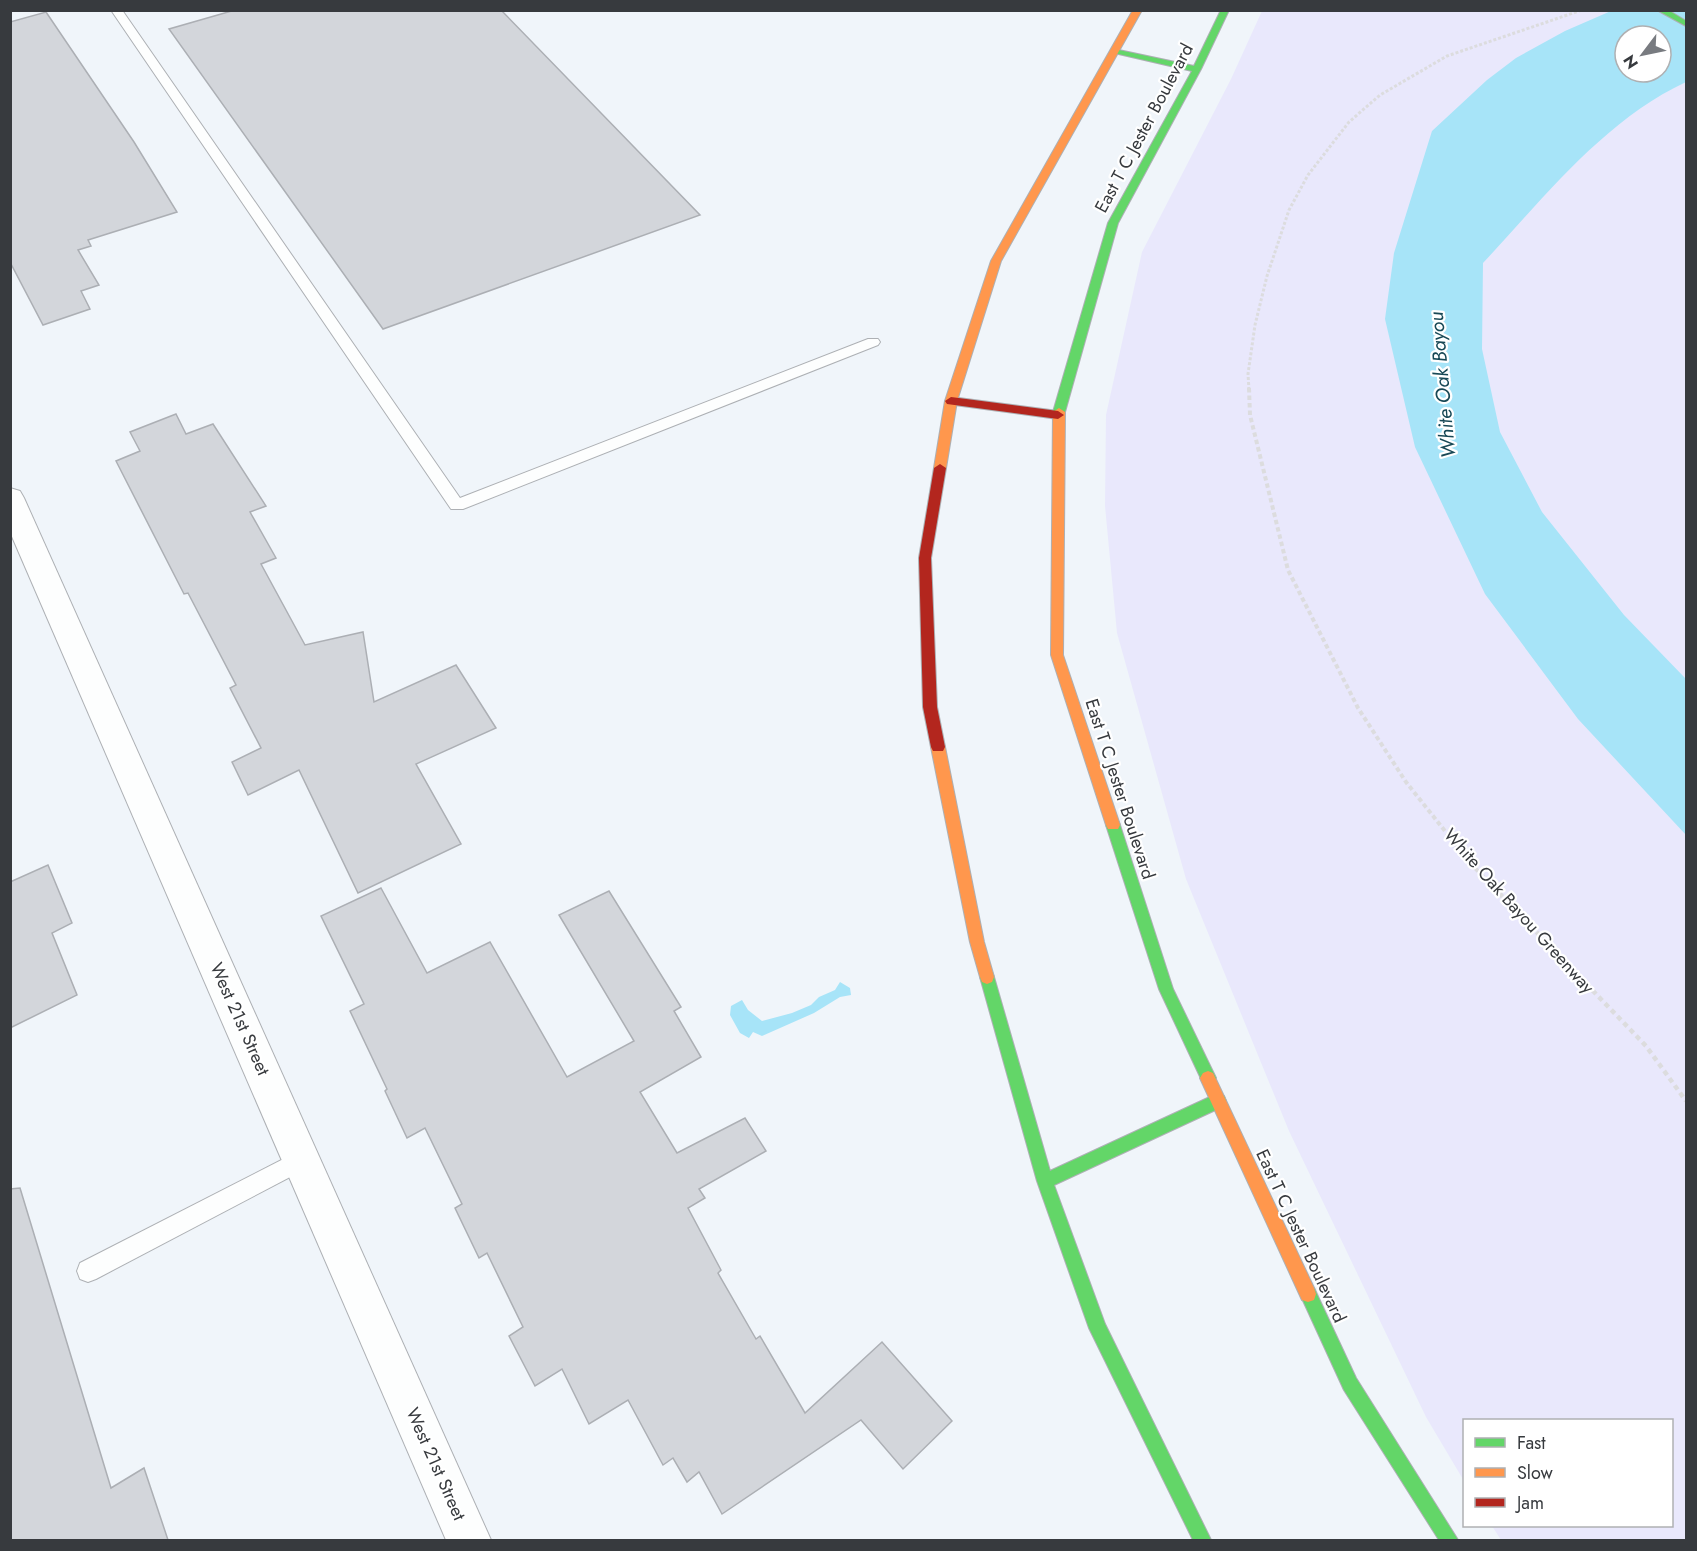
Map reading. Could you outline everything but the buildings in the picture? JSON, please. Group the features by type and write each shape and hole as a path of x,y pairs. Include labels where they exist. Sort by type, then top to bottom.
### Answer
{"street":[{"path":"1138,10 996,261 951,401 925,558 930,707 977,942 1045,1181 1098,1328 1202,1540"},
{"name":"East T C Jester Boulevard","path":"1225,10 1197,69 1113,223 1058,416 1058,655 1166,989 1350,1384 1449,1540"},
{"path":"1661,10 1686,24"},
{"path":"1114,52 1197,69"},
{"path":"951,401 1058,416"},
{"name":"West 21st Street","path":"10,498 303,1159 458,1536"},
{"path":"1045,1181 1218,1101"}],"lane":[{"path":"116,10 457,505 873,342"},
{"path":"88,1272 303,1159"}],"path":[{"name":"White Oak Bayou Greenway","path":"1582,10 1447,56 1380,95 1349,122 1308,175 1289,210 1267,276 1255,325 1248,374 1250,415 1288,570 1358,708 1406,782 1472,865 1646,1046 1686,1101"}],"shaded area":[{"path":"1262,11 1610,11 1635,24 1613,24 1613,84 1673,84 1673,62 1686,51 1686,1540 1501,1540 1493,1527 1673,1527 1673,1419 1463,1419 1463,1479 1426,1417 1289,1131 1186,879 1117,633 1105,506 1106,415 1142,252 1231,79"}],"water":[{"name":"White Oak Bayou","path":"1611,11 1686,11 1686,82 1656,98 1601,139 1552,187 1483,263 1482,349 1500,432 1542,512 1624,615 1686,679 1686,835 1578,719 1485,594 1415,447 1385,319 1394,253 1432,131 1487,80 1516,58 1565,31"},
{"path":"840,982 850,988 851,995 840,997 814,1013 762,1036 753,1032 749,1038 740,1033 730,1015 731,1006 742,1000 748,1010 762,1021 792,1013 811,1005 819,997 835,990"}],"traffic: fast":[{"path":"1059,412 1113,223 1197,69 1225,10"},
{"path":"1661,10 1686,24"},
{"path":"1114,52 1197,69"},
{"path":"1113,825 1166,989 1208,1078"},
{"path":"987,977 1045,1181 1098,1328 1202,1540"},
{"path":"1045,1181 1218,1101"},
{"path":"1308,1294 1350,1384 1449,1540"}],"traffic: slow":[{"path":"940,468 951,401 996,261 1138,10"},
{"path":"1059,412 1057,655 1113,825"},
{"path":"938,747 977,942 987,977"},
{"path":"1208,1078 1308,1294"}],"traffic: jam":[{"path":"951,401 1058,415"},
{"path":"938,747 930,707 925,558 940,468"}]}
